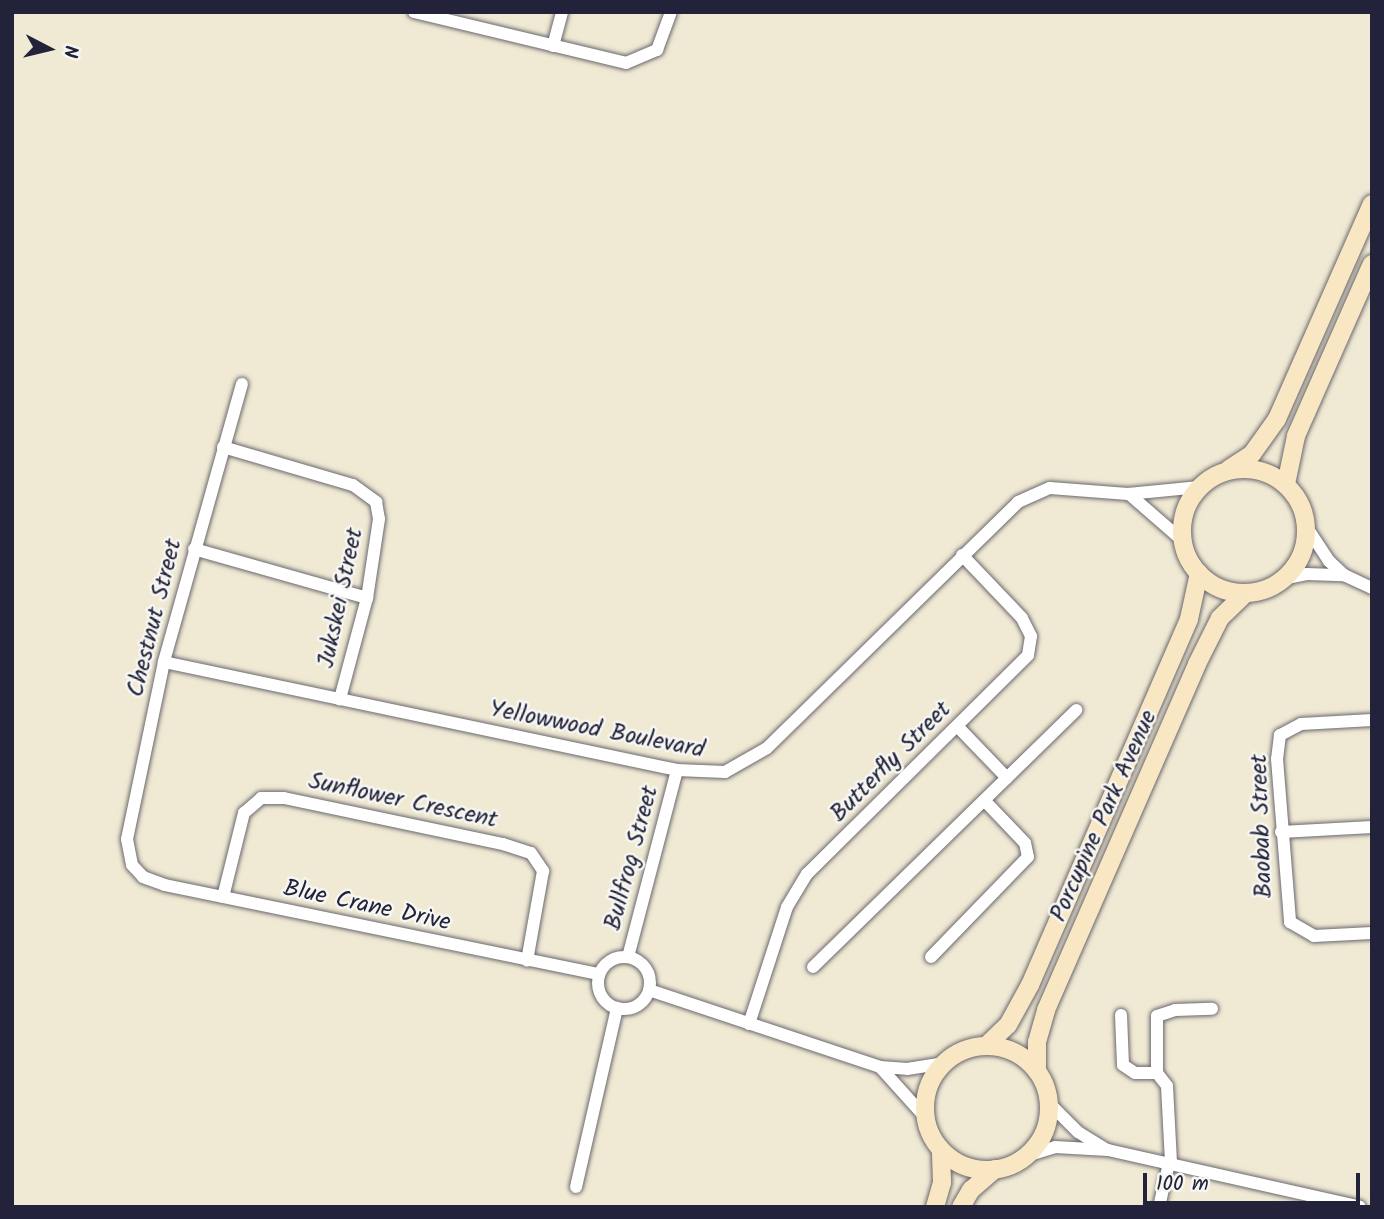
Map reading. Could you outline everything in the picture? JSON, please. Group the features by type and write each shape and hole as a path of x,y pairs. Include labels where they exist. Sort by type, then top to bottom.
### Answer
{"street":[{"path":"414,12 614,62 637,61 657,50 671,12"},
{"path":"553,46 562,12"},
{"path":"1184,541 1186,512 1200,487 1252,454 1277,419 1372,204"},
{"path":"1286,484 1296,436 1372,264"},
{"name":"Chestnut Street","path":"132,865 127,839 164,662 242,384"},
{"name":"Jukskei Street","path":"223,447 353,485 371,495 379,519 367,598 340,699"},
{"path":"1227,471 1258,470 1286,484 1303,510 1306,526 1296,565 1283,579"},
{"name":"Yellowwood Boulevard","path":"164,662 677,770 726,772 754,758 1018,502 1036,493 1070,487 1128,494 1200,487"},
{"path":"1128,494 1184,541 1199,573 1228,591 1246,593 1283,579 1306,574 1344,575 1372,588"},
{"path":"1306,526 1344,575"},
{"path":"194,548 367,598"},
{"name":"Butterfly Street","path":"749,1024 800,884 1022,663 1031,646 1022,618 962,555"},
{"name":"Porcupine Park Avenue","path":"987,1045 1008,1026 1030,985 1189,619 1199,573"},
{"name":"Porcupine Park Avenue","path":"1037,1071 1037,1042 1046,1010 1197,664 1220,618 1246,593"},
{"path":"813,967 1076,710"},
{"name":"Baobab Street","path":"1372,720 1301,724 1280,735 1281,832 1287,914 1295,928 1314,936 1372,933"},
{"path":"957,726 1007,778"},
{"name":"Bullfrog Street","path":"628,957 677,770"},
{"name":"Sunflower Crescent","path":"223,897 244,813 261,798 284,798 503,844 531,853 543,871 527,961"},
{"path":"931,957 1028,857 1025,843 984,800"},
{"path":"1281,832 1372,827"},
{"name":"Blue Crane Drive","path":"132,865 152,882 599,974"},
{"path":"628,957 646,969 649,990 640,1003 617,1008 601,995 599,974 607,962 628,957"},
{"path":"649,990 880,1067 907,1069 944,1063"},
{"path":"576,1187 617,1008"},
{"path":"1159,1207 1170,1163 1167,1086 1157,1073 1157,1016 1175,1010 1212,1009"},
{"path":"1121,1015 1123,1065 1135,1073 1157,1073"},
{"path":"926,1118 928,1088 944,1063 960,1052 987,1045 1010,1050 1037,1071 1048,1102 1047,1122 1026,1156"},
{"path":"880,1067 926,1118 941,1150 942,1182 935,1207"},
{"path":"1048,1102 1078,1132 1108,1150"},
{"path":"961,1207 971,1190 995,1169 1055,1147 1108,1150 1360,1207"},
{"path":"941,1150 965,1166 995,1169"},
{"path":"1300,1207 1301,1193"}]}
